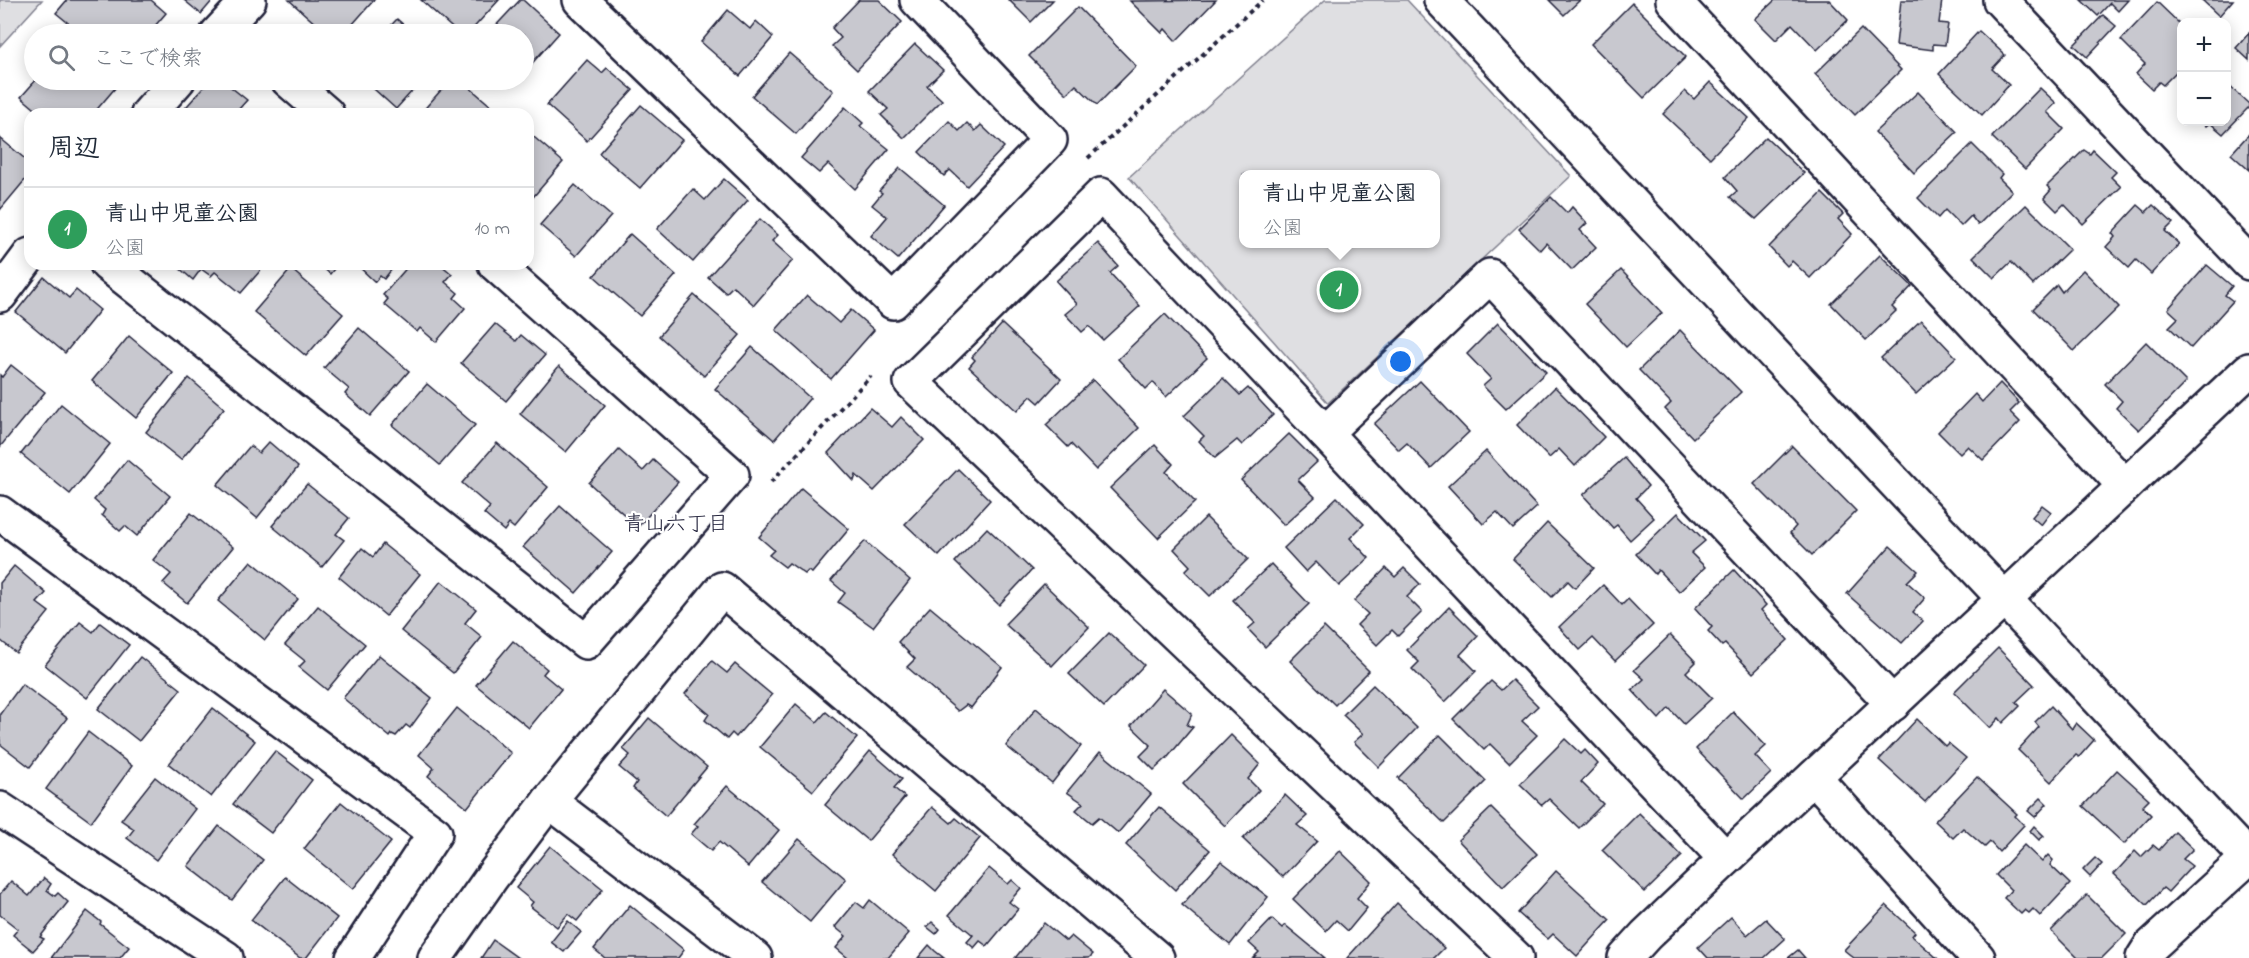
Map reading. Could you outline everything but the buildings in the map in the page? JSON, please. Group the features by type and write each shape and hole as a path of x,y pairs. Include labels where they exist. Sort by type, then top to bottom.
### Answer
{"street":[{"path":"232,24 249,0"},
{"path":"580,0 892,302 1050,140 918,0"},
{"path":"1441,0 2248,857 2150,947 2143,958"},
{"path":"1673,0 2125,486"},
{"path":"2000,0 2249,263"},
{"path":"153,108 169,90"},
{"path":"299,90 320,108"},
{"path":"1516,958 911,382 1101,195 1726,859"},
{"path":"0,295 24,263"},
{"path":"115,270 586,642 732,475 502,270"},
{"path":"1325,433 1490,276 1893,704"},
{"path":"1625,958 1726,859 2249,370"},
{"path":"0,513 435,833 353,958"},
{"path":"435,958 549,801 722,589 1157,958"},
{"path":"1814,777 1978,958"},
{"path":"549,801 755,958"},
{"path":"0,809 226,958"}],"path":[{"path":"1085,160 1263,0"},
{"path":"769,484 879,368"}],"shaded area":[{"path":"0,0 42,0 0,46"},
{"path":"1325,0 1407,0 1571,176 1328,403 1129,177"}],"place":[{"name":"青山中児童公園","path":"1339,290"}],"district":[{"name":"青山六丁目","path":"676,523"}]}
